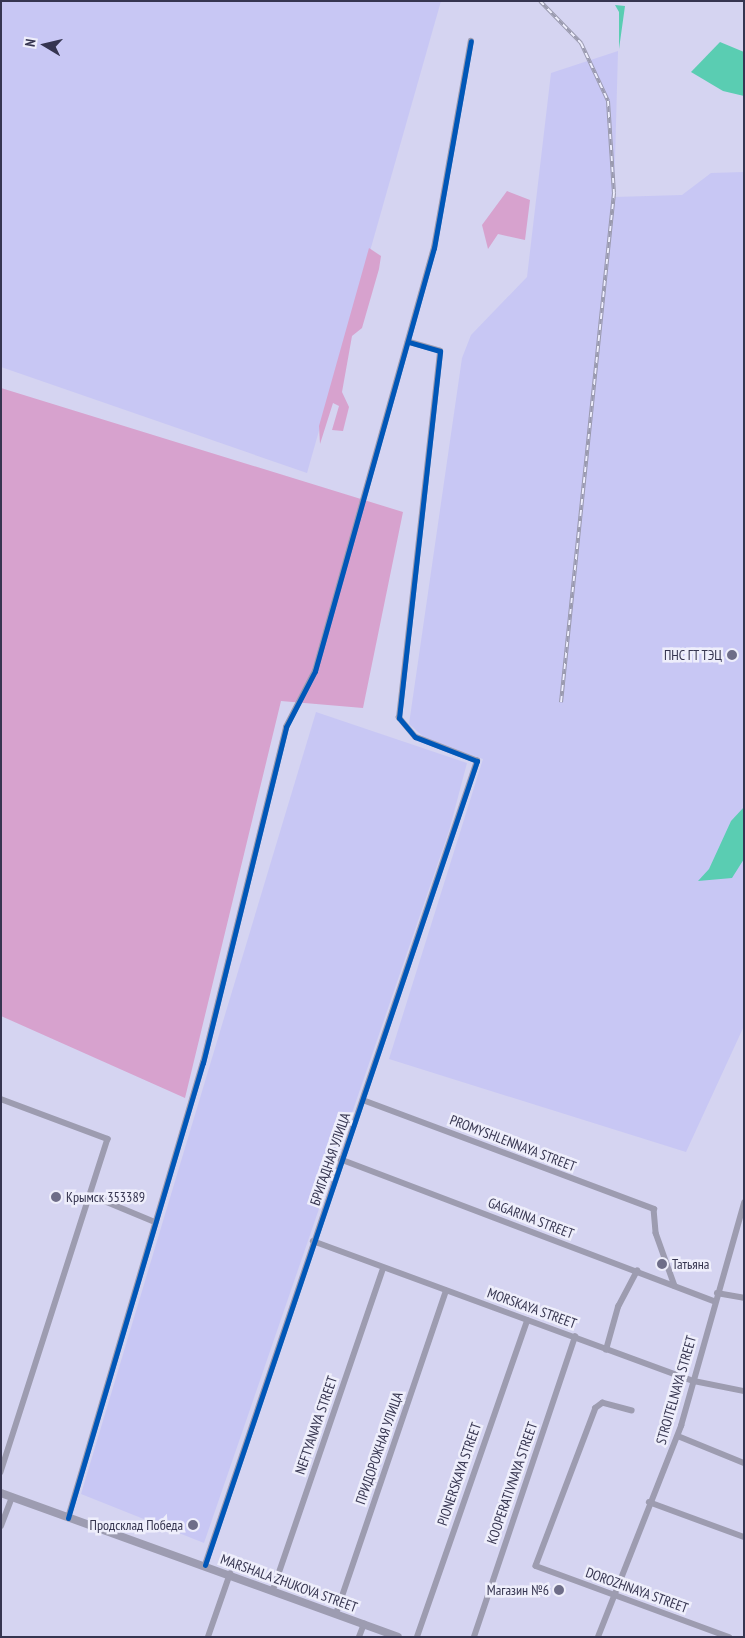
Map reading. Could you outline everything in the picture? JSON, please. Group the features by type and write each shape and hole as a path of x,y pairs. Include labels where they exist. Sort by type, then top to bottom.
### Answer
{"main road":[{"name":"MARSHALA ZHUKOVA STREET","path":"1,1493 230,1574 398,1637"}],"street":[{"path":"68,1518 203,1063 286,728 315,671 434,248 471,41"},
{"name":"БРИГАДНАЯ УЛИЦА","path":"204,1565 340,1159 363,1100 477,761 415,737 399,718 440,351 408,342"},
{"path":"1,1100 108,1139 1,1472"},
{"name":"PROMYSHLENNAYA STREET","path":"363,1100 654,1209 656,1233 675,1286"},
{"name":"GAGARINA STREET","path":"340,1159 713,1301"},
{"path":"90,1195 155,1222"},
{"name":"STROITELNAYA STREET","path":"598,1637 649,1502 678,1436 694,1381 713,1301 741,1222 744,1203"},
{"name":"MORSKAYA STREET","path":"313,1241 694,1381 744,1391"},
{"name":"NEFTYANAYA STREET","path":"273,1590 383,1268"},
{"path":"606,1350 618,1307 638,1271"},
{"name":"ПРИДОРОЖНАЯ УЛИЦА","path":"336,1614 446,1291"},
{"path":"717,1293 744,1298"},
{"name":"PIONERSKAYA STREET","path":"417,1637 527,1320"},
{"name":"KOOPERATIVNAYA STREET","path":"474,1637 574,1337"},
{"name":"DOROZHNAYA STREET","path":"632,1411 603,1403 596,1408 536,1566 729,1637"},
{"path":"678,1436 744,1463"},
{"path":"1,1526 12,1497"},
{"path":"649,1502 744,1537"},
{"path":"208,1637 230,1574"},
{"path":"359,1637 364,1624"}],"shaded area":[{"path":"1,1 441,1 307,473 1,367"},
{"path":"615,5 625,6 619,49 619,12"},
{"path":"720,42 744,52 744,96 723,91 691,72"},
{"path":"618,51 614,197 682,195 711,173 744,172 744,1026 686,1152 389,1059 483,759 427,740 409,724 462,358 471,335 527,277 551,73"},
{"path":"507,191 530,200 525,240 498,234 488,249 482,225"},
{"path":"369,248 381,256 362,328 352,336 342,392 349,407 343,431 332,430 339,406 333,403 320,444 319,426"},
{"path":"1,388 403,512 363,708 281,701 185,1098 1,1016"},
{"path":"316,712 467,763 449,831 204,1543 81,1494"},
{"path":"744,807 744,859 732,878 698,881 709,869 731,821"}],"railway":[{"path":"540,1 581,43 608,101 614,193 561,702"}],"cycle path":[{"path":"68,1518 203,1063 286,727 315,671 434,248 471,41"},
{"path":"205,1565 477,761 415,737 399,718 440,351 408,342"}],"place":[{"name":"ПНС ГТ ТЭЦ","path":"732,655"},
{"name":"Крымск 353389","path":"56,1197"},
{"name":"Татьяна","path":"662,1264"},
{"name":"Продсклад Победа","path":"193,1525"},
{"name":"Магазин №6","path":"559,1590"}]}
